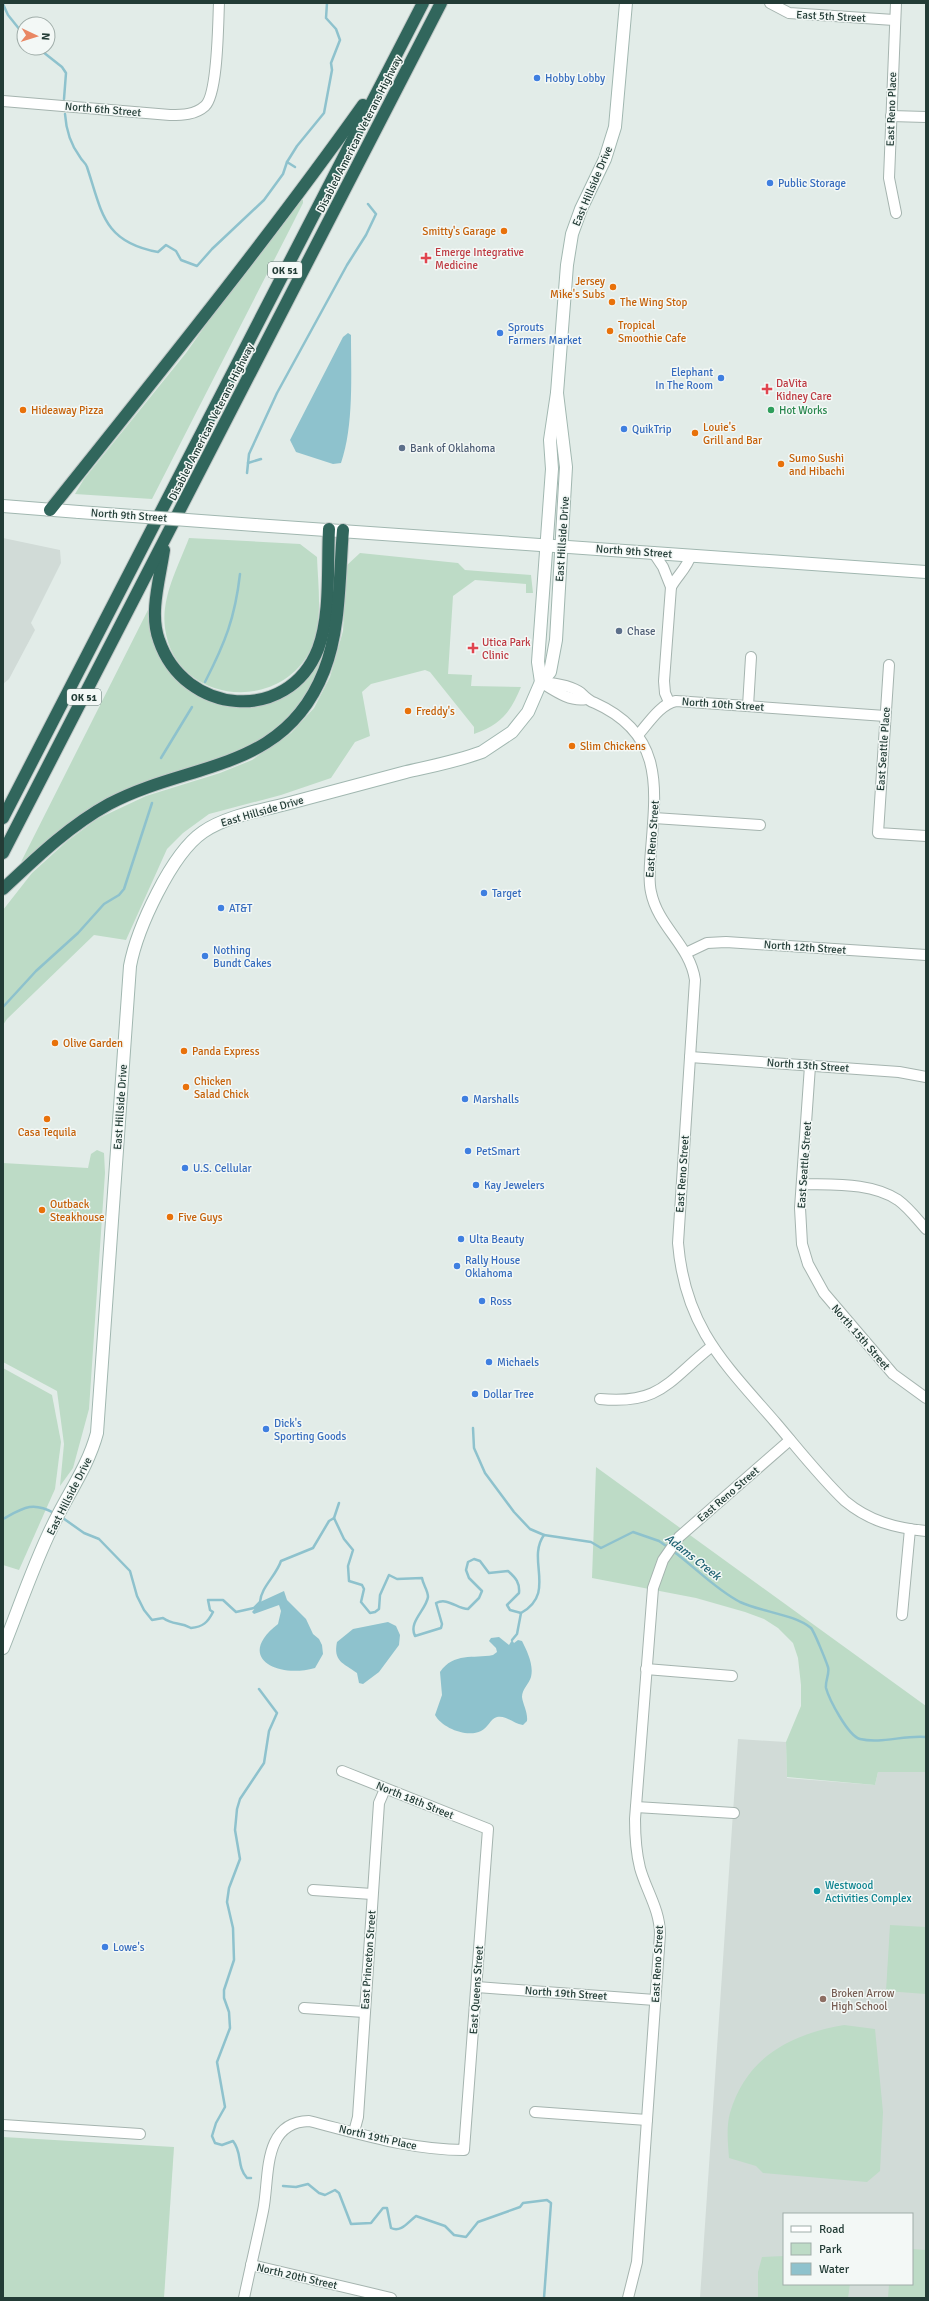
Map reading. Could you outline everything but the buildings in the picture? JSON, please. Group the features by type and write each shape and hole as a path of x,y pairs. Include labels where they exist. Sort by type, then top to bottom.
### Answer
{"highway":[{"name":"Disabled American Veterans Highway","path":"3,818 423,3"},
{"name":"Disabled American Veterans Highway","path":"3,853 441,3"},
{"path":"50,510 182,346 288,209 387,71"},
{"path":"165,541 155,615 158,640 167,659 178,675 194,688 216,698 242,702 272,695 286,688 302,675 318,650 325,617 329,529"},
{"path":"3,889 59,839 108,805 162,782 215,767 247,755 270,741 294,720 318,685 330,654 335,622 342,530"}],"street":[{"name":"North 6th Street","path":"3,101 170,115 184,114 202,108 206,105 213,89 219,3"},
{"name":"East Hillside Drive","path":"541,682 538,662 552,469 550,440 557,393 567,265 572,234 581,209 605,159 614,127 626,3"},
{"name":"East 5th Street","path":"770,3 789,13 894,20"},
{"name":"East Reno Place","path":"896,3 894,20 889,178 896,213"},
{"path":"891,116 926,118"},
{"name":"East Hillside Drive","path":"3,1648 51,1529 65,1500 91,1455 97,1433 130,966 137,942 170,867 190,842 202,832 219,823 482,752 512,732 528,712 541,682 550,672 556,640 566,468 557,393"},
{"name":"North 9th Street","path":"3,506 926,572"},
{"path":"653,552 671,587"},
{"path":"669,702 665,693 664,680 671,587 679,574 687,566 691,555"},
{"path":"748,706 751,657"},
{"name":"East Seattle Place","path":"889,665 878,833 926,836"},
{"path":"541,682 559,684 580,693 586,699 612,712 623,720 638,735"},
{"name":"North 10th Street","path":"638,735 669,702 885,716"},
{"name":"East Reno Street","path":"628,2298 637,2262 660,1927 640,1869 636,1844 636,1807 653,1588 663,1560 674,1543 691,1526 790,1440 712,1347 698,1324 689,1301 682,1275 678,1243 695,980 693,969 686,953 662,923 650,892 655,796 653,769 647,750 638,735"},
{"path":"654,818 760,825"},
{"name":"North 12th Street","path":"686,953 707,943 726,942 926,955"},
{"name":"North 13th Street","path":"690,1057 898,1072 926,1077"},
{"name":"East Seattle Street","path":"808,1264 801,1231 802,1184 810,1066"},
{"path":"802,1184 860,1187 885,1193 906,1206 926,1229"},
{"name":"North 15th Street","path":"808,1264 824,1293 893,1374 926,1398"},
{"path":"600,1399 623,1401 650,1395 668,1384 712,1347"},
{"path":"790,1440 826,1482 852,1507 877,1521 910,1530 926,1531"},
{"path":"902,1615 910,1530"},
{"path":"646,1669 732,1676"},
{"name":"North 18th Street","path":"342,1771 488,1829"},
{"name":"East Princeton Street","path":"354,2132 358,2117 379,1803 385,1789"},
{"path":"636,1807 734,1813"},
{"name":"East Queens Street","path":"464,2150 488,1829"},
{"path":"313,1890 372,1894"},
{"name":"North 19th Street","path":"477,1987 655,2000"},
{"path":"304,2008 364,2012"},
{"path":"535,2112 647,2120"},
{"name":"North 19th Place","path":"251,2265 264,2209 267,2170 274,2147 283,2131 293,2123 309,2121 414,2147 464,2150"},
{"path":"3,2125 140,2134"},
{"path":"244,2298 251,2265"},
{"name":"North 20th Street","path":"251,2265 391,2298"}],"shaded area":[{"path":"3,538 60,550 61,563 31,623 35,630 9,679 3,684"},
{"name":"Broken Arrow High School","path":"738,1739 786,1742 787,1778 875,1785 878,1772 926,1772 926,2298 700,2298"}],"green space":[{"path":"301,200 303,200 303,203 152,499 75,494 84,479 186,353 217,309"},
{"path":"189,538 300,544 317,557 319,606 317,630 309,653 293,673 273,686 250,692 227,691 205,684 186,671 172,653 165,628 164,616 171,582"},
{"path":"360,553 458,563 465,570 531,575 533,593 526,593 526,584 475,580 453,596 448,674 472,675 471,686 521,687 508,711 498,722 474,734 474,727 430,672 425,670 371,684 362,692 370,736 355,742 331,778 281,795 209,814 183,833 167,849 126,940 94,935 7,1019 3,1025 3,910 32,873 66,842 97,819 146,796 220,773 252,760 291,733 314,708 330,677 343,631 346,566"},
{"path":"152,602 156,645 165,665 179,683 197,696 208,700 218,703 231,703 279,697 329,629 325,658 307,696 285,722 257,745 118,794 21,862"},
{"path":"97,1150 104,1153 105,1173 89,1409 73,1468 60,1486 64,1444 57,1391 3,1362 3,1163 88,1168 91,1154"},
{"path":"3,1368 52,1395 61,1442 55,1489 19,1570 3,1565"},
{"path":"596,1467 926,1706 926,1772 878,1772 875,1785 787,1777 786,1742 801,1706 801,1685 798,1658 793,1643 778,1628 764,1619 745,1612 696,1598 592,1578"},
{"path":"890,1925 926,1927 926,1994 886,1991"},
{"path":"844,2025 875,2029 883,2112 880,2171 867,2182 763,2173 756,2166 729,2158 728,2130 730,2113 737,2094 747,2077 759,2063 773,2051 789,2042 825,2029"},
{"path":"3,2137 174,2147 164,2298 3,2298"},
{"path":"913,2249 926,2250 926,2298 888,2298 889,2285 913,2285"},
{"path":"783,2256 783,2285 850,2285 848,2298 758,2298 758,2272 762,2257"}],"water":[{"path":"348,333 351,335 350,417 345,449 341,463 333,464 296,452 290,440 343,337"},
{"path":"284,1591 287,1600 306,1619 313,1634 319,1639 322,1645 323,1654 315,1668 300,1671 275,1668 266,1662 261,1655 260,1646 266,1636 278,1624 281,1611 279,1605 254,1614 252,1612 260,1602"},
{"path":"388,1622 396,1626 400,1635 399,1645 379,1672 363,1684 359,1683 357,1673 343,1664 338,1658 336,1653 337,1642 353,1629"},
{"path":"499,1637 509,1645 512,1640 514,1643 518,1640 522,1641 530,1658 532,1668 531,1677 523,1691 522,1697 527,1715 527,1721 523,1725 504,1717 497,1717 483,1730 475,1733 462,1732 449,1728 438,1720 435,1715 442,1695 440,1672 451,1661 493,1655 497,1652 496,1648 489,1641 491,1638"}],"waterway":[{"path":"65,114 66,125 72,142 86,166 102,211 115,233 126,241 158,252 166,245 176,251 181,260 197,266 212,249 264,200 283,174 287,162 297,146 324,113 332,70 331,63 340,40 336,29 326,18 327,3"},
{"path":"3,4 8,15 16,25"},
{"path":"48,56 62,67 66,73 64,99"},
{"path":"287,162 295,167"},
{"path":"247,473 249,454 277,393 347,265 366,235 376,214 368,204"},
{"path":"248,463 261,459"},
{"path":"205,682 228,630 235,604 240,574"},
{"path":"161,758 192,707"},
{"path":"3,1007 36,971 78,933 104,904 119,895 124,889 152,803"},
{"path":"473,1428 474,1448 485,1473 514,1512 530,1529 544,1535"},
{"path":"334,1518 339,1503"},
{"name":"Adams Creek","path":"3,1519 28,1507 40,1507 54,1513"},
{"name":"Adams Creek","path":"60,1516 84,1533 99,1539 130,1571 137,1596 144,1610 152,1620 163,1618 170,1622 191,1628 202,1625 211,1616 213,1612 210,1610 208,1600 223,1600 236,1612 254,1608 260,1602 263,1591 276,1572 281,1561 313,1548 329,1521 334,1518 344,1539 353,1550 348,1566 349,1581 362,1585 364,1589 361,1602 370,1613 379,1609 380,1595 389,1575 397,1579 422,1578 428,1597 427,1602 414,1626 413,1631 415,1636 441,1628 442,1624 436,1603 445,1601 468,1609 479,1598 482,1591 469,1578 466,1570 468,1562 474,1559 480,1561 489,1573 508,1571 513,1576 518,1583 519,1593 507,1605 510,1610 521,1613 532,1605 537,1596 539,1586 539,1545 544,1535 591,1542 601,1548 633,1532 659,1541 669,1548"},
{"name":"Adams Creek","path":"673,1551 731,1597 748,1605 796,1619 813,1630 828,1667 826,1688 835,1708 855,1736 860,1739 876,1741 909,1737 926,1737"},
{"path":"512,1640 517,1634 521,1613"},
{"path":"251,2178 247,2178 242,2169 238,2150 233,2141 222,2145 215,2143 212,2136 216,2123 225,2107 217,2062 230,2028 229,2012 224,1998 224,1990 234,1960 233,1928 227,1902 229,1888 240,1859 235,1830 237,1809 240,1799 264,1763 269,1731 277,1713 259,1689"},
{"path":"283,2186 296,2187 308,2184 319,2193 325,2195 335,2190 339,2193 351,2224 371,2223 383,2208 387,2208 391,2228 401,2228 416,2216 445,2226 454,2235 466,2237 478,2222 520,2207 523,2203 547,2200 551,2203 544,2298"}],"place":[{"name":"Hobby Lobby","path":"537,78"},
{"name":"Public Storage","path":"770,183"},
{"name":"Smitty's Garage","path":"504,231"},
{"name":"Emerge Integrative Medicine","path":"426,258"},
{"name":"Jersey Mike's Subs","path":"613,287"},
{"name":"The Wing Stop","path":"612,302"},
{"name":"Tropical Smoothie Cafe","path":"610,331"},
{"name":"Sprouts Farmers Market","path":"500,333"},
{"name":"Elephant In The Room","path":"721,378"},
{"name":"DaVita Kidney Care","path":"767,389"},
{"name":"Hideaway Pizza","path":"23,410"},
{"name":"Hot Works","path":"771,410"},
{"name":"QuikTrip","path":"624,429"},
{"name":"Louie's Grill and Bar","path":"695,433"},
{"name":"Bank of Oklahoma","path":"402,448"},
{"name":"Sumo Sushi and Hibachi","path":"781,464"},
{"name":"Chase","path":"619,631"},
{"name":"Utica Park Clinic","path":"473,648"},
{"name":"Freddy's","path":"408,711"},
{"name":"Slim Chickens","path":"572,746"},
{"name":"Target","path":"484,893"},
{"name":"AT&T","path":"221,908"},
{"name":"Nothing Bundt Cakes","path":"205,956"},
{"name":"Olive Garden","path":"55,1043"},
{"name":"Panda Express","path":"184,1051"},
{"name":"Chicken Salad Chick","path":"186,1087"},
{"name":"Marshalls","path":"465,1099"},
{"name":"Casa Tequila","path":"47,1119"},
{"name":"PetSmart","path":"468,1151"},
{"name":"U.S. Cellular","path":"185,1168"},
{"name":"Kay Jewelers","path":"476,1185"},
{"name":"Outback Steakhouse","path":"42,1210"},
{"name":"Five Guys","path":"170,1217"},
{"name":"Ulta Beauty","path":"461,1239"},
{"name":"Rally House Oklahoma","path":"457,1266"},
{"name":"Ross","path":"482,1301"},
{"name":"Michaels","path":"489,1362"},
{"name":"Dollar Tree","path":"475,1394"},
{"name":"Dick's Sporting Goods","path":"266,1429"},
{"name":"Westwood Activities Complex","path":"817,1891"},
{"name":"Lowe's","path":"105,1947"},
{"name":"Broken Arrow High School","path":"823,1999"}]}
